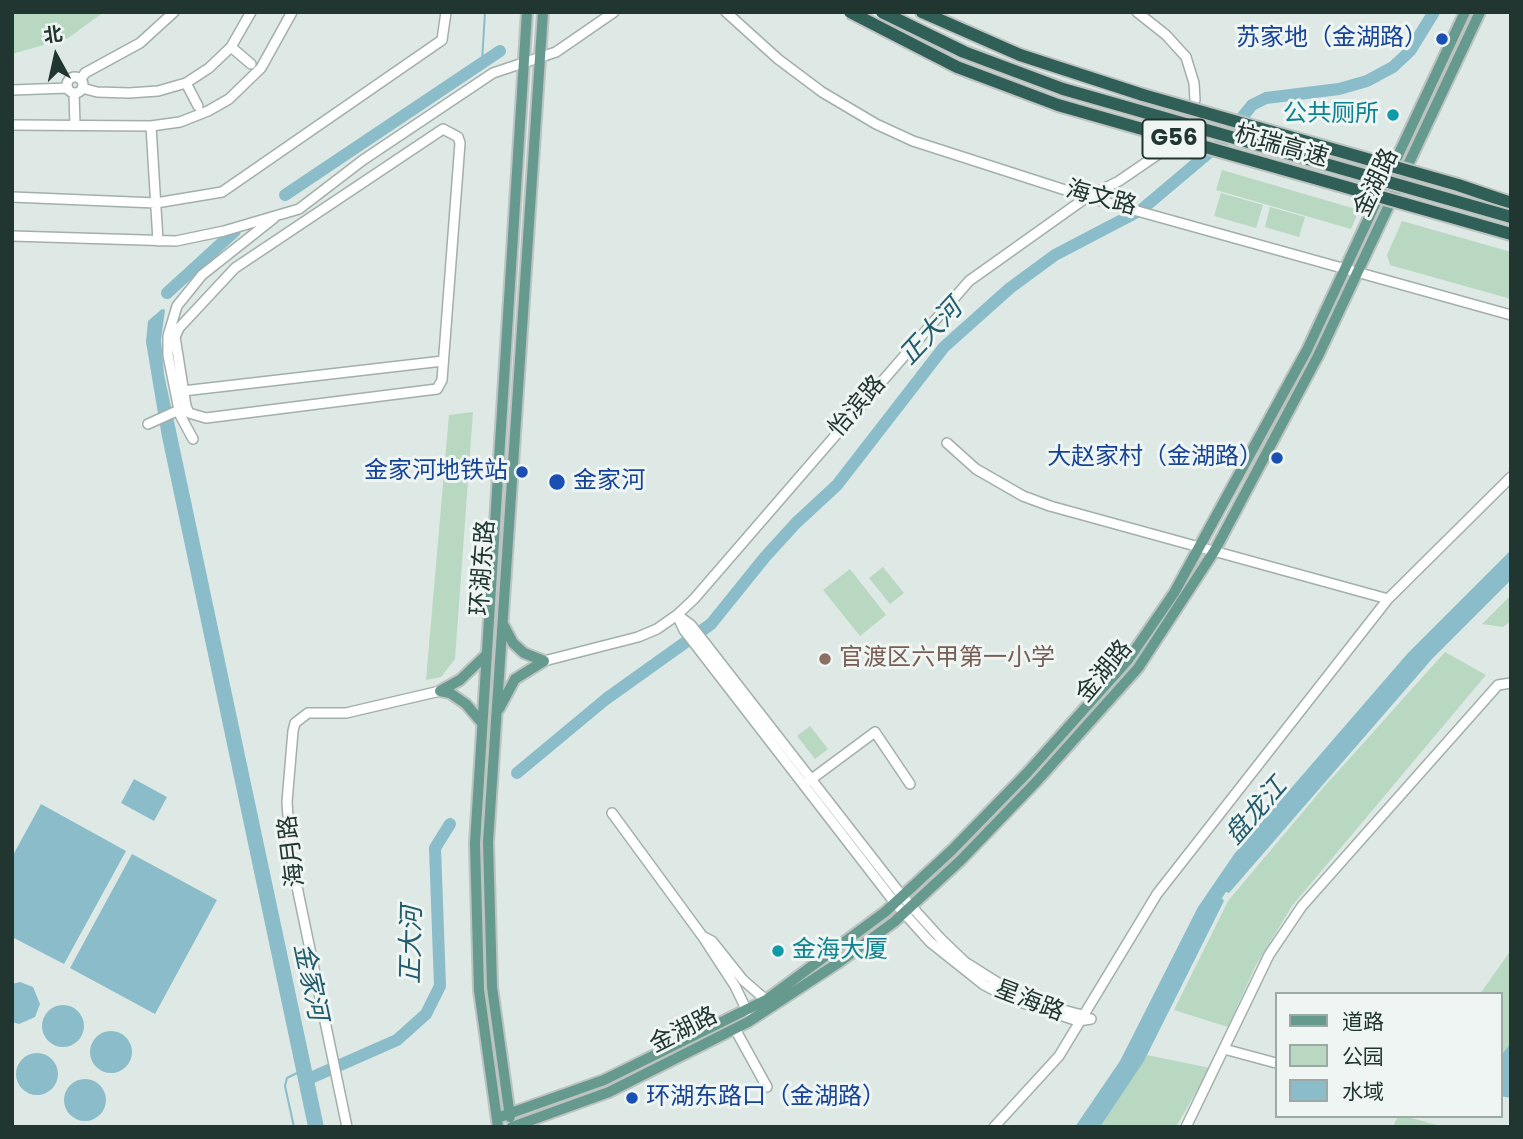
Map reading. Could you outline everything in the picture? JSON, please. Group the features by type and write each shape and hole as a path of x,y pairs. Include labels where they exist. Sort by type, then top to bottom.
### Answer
{"highway":[{"name":"杭瑞高速","path":"850,12 935,57 1029,95 1511,234"},
{"name":"杭瑞高速","path":"882,12 964,52 1053,86 1511,217"},
{"path":"922,12 1020,55 1143,94 1406,169 1511,203"}],"main road":[{"name":"环湖东路","path":"497,1122 479,990 475,904 482,723 527,12"},
{"name":"环湖东路","path":"512,1127 492,987 488,902 495,722 543,12"},
{"name":"金湖路","path":"497,1122 510,1113 604,1080 747,1012 766,1000 898,900 1027,773 1128,660 1174,593 1307,350 1465,12"},
{"name":"金湖路","path":"512,1127 609,1092 735,1029 838,963 908,909 1037,781 1138,668 1215,550 1318,356 1480,12"},
{"path":"502,621 507,633 524,653 544,661"},
{"path":"440,691 460,680 486,655"},
{"path":"495,722 515,679 544,661"},
{"path":"440,691 450,693 466,704 482,723"}],"street":[{"path":"75,125 76,87 85,73 140,43 174,12"},
{"path":"12,90 76,87 97,92 158,92 186,83 209,68 231,47 251,12"},
{"path":"12,125 151,126 180,122 229,99 261,68 292,12"},
{"path":"12,197 156,203 222,192 442,40 446,12"},
{"path":"12,236 158,241 194,238 299,209 363,160 493,73 556,52 614,12"},
{"name":"海文路","path":"726,12 803,78 876,124 945,153 1087,197 1117,203 1511,315"},
{"path":"1137,12 1172,40 1186,57 1194,83 1195,100"},
{"path":"231,47 251,64"},
{"path":"186,83 198,106"},
{"path":"151,126 158,241"},
{"path":"443,129 449,130 460,143 442,380 437,389 416,394 206,418 190,413 183,391 176,337 179,328 235,268 372,175 443,129"},
{"name":"怡滨路","path":"544,661 638,637 657,629 677,615 694,599 969,281 1087,197 1119,181 1176,142"},
{"path":"363,160 372,175"},
{"path":"299,209 307,220"},
{"path":"193,439 176,411 167,344 177,306 202,275 278,215"},
{"path":"183,391 443,361"},
{"path":"152,422 176,411"},
{"path":"947,443 976,469 1023,496 1079,516 1215,550 1388,600"},
{"path":"994,1127 1059,1056 1080,1017 1168,880 1388,600 1511,477"},
{"name":"星海路","path":"677,615 809,781 898,900 908,909 930,942 984,985 1011,999 1080,1017"},
{"path":"1186,1127 1269,955 1302,906 1498,685 1511,683"},
{"name":"海月路","path":"347,1127 296,891 290,848 288,763 295,723 308,713 346,713 440,691"},
{"path":"809,781 875,732 910,784"},
{"path":"612,813 703,937 736,986 747,1012"},
{"path":"703,937 712,941 743,980 766,1000"},
{"path":"735,1029 767,1087"},
{"path":"1224,1049 1274,1062"}],"green space":[{"path":"12,12 104,12 68,38 12,54"},
{"path":"1222,170 1359,210 1351,229 1216,190"},
{"path":"1221,193 1263,205 1256,228 1214,216"},
{"path":"1270,207 1305,217 1299,237 1265,227"},
{"path":"1402,221 1511,252 1511,299 1390,265 1387,255"},
{"path":"473,412 455,659 441,677 426,680 449,415"},
{"path":"883,567 904,593 890,604 869,578"},
{"path":"850,569 886,615 860,636 823,590"},
{"path":"1511,595 1511,621 1503,627 1482,624"},
{"path":"1445,652 1486,675 1292,906 1255,967 1228,1027 1174,1010 1228,901 1323,788"},
{"path":"810,726 828,749 815,759 797,736"},
{"path":"1511,950 1511,1042 1502,1054 1502,992 1481,992"},
{"path":"1147,1055 1210,1068 1176,1127 1100,1127"},
{"path":"1397,1118 1411,1118 1444,1127 1393,1127"}],"water":[{"path":"162,309 165,310 161,340 164,374 324,1127 308,1127 162,437 146,342 148,321"},
{"path":"1511,550 1511,580 1432,659 1229,893 1226,892 1222,898 1224,901 1144,1061 1100,1127 1075,1127 1120,1061 1198,907 1235,853 1408,653"},
{"path":"134,779 167,797 154,821 121,803"},
{"path":"41,804 126,851 64,964 12,937 12,857"},
{"path":"132,854 217,900 155,1014 70,968"},
{"path":"20,982 33,987 40,1004 35,1017 19,1024 12,1022 12,984"},
{"path":"63,1005 78,1011 84,1026 78,1041 63,1047 48,1041 42,1026 48,1011"},
{"path":"111,1031 126,1037 132,1052 126,1067 111,1073 96,1067 90,1052 96,1037"},
{"path":"1511,1042 1511,1104 1502,1118 1502,1054"},
{"path":"37,1053 52,1059 58,1074 52,1089 37,1095 22,1089 16,1074 22,1059"},
{"path":"85,1079 100,1085 106,1100 100,1115 85,1121 70,1115 64,1100 70,1085"},
{"path":"1492,1118 1502,1118 1496,1127 1456,1127"}],"pier":[{"path":"1502,1096 1511,1098 1511,1110 1500,1127 1453,1127 1458,1118 1502,1118"}],"waterway":[{"path":"482,62 485,12"},
{"name":"正大河","path":"517,773 606,699 711,624 765,557 796,523 837,485 944,347 1010,288 1055,255 1141,210 1224,140 1252,105 1266,98 1339,89 1367,81 1393,67 1410,51 1434,12"},
{"name":"金家河","path":"285,195 500,51"},
{"name":"金家河","path":"167,293 235,231"},
{"name":"正大河","path":"306,1080 397,1040 426,1014 440,986 435,848 450,824"},
{"path":"294,1127 285,1086 287,1078 297,1073"}],"tunnel":[{"path":"1176,142 1187,129 1194,103"}],"place":[{"name":"苏家地（金湖路）","path":"1442,39"},
{"name":"公共厕所","path":"1393,115"},
{"name":"大赵家村（金湖路）","path":"1277,458"},
{"name":"金家河地铁站","path":"522,472"},
{"name":"金家河","path":"557,482"},
{"name":"官渡区六甲第一小学","path":"825,659"},
{"name":"金海大厦","path":"778,951"},
{"name":"环湖东路口（金湖路）","path":"632,1098"}],"water label":[{"name":"盘龙江","path":"1257,812"}]}
